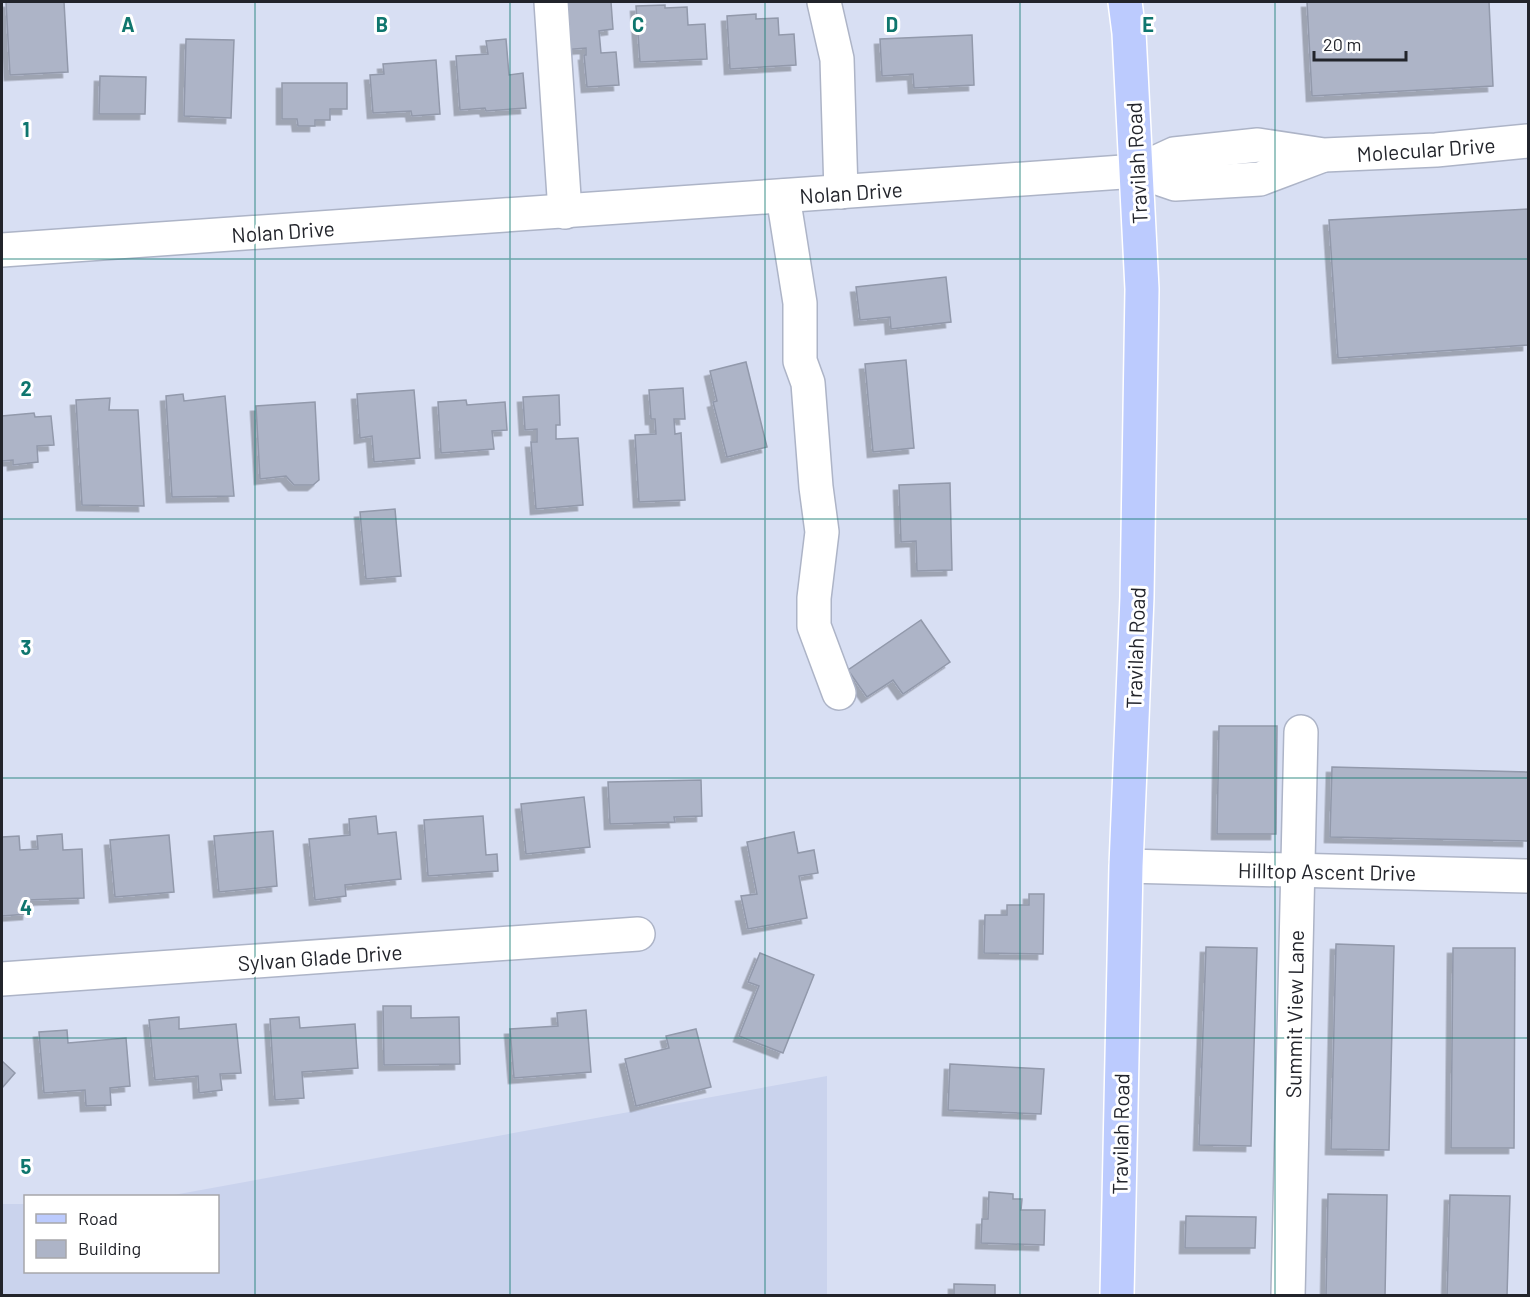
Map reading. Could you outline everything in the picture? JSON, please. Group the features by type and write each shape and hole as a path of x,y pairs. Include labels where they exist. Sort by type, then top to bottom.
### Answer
{"main road":[{"name":"Travilah Road","path":"1117,1296 1126,866 1138,538 1142,289 1129,33 1125,2"}],"street":[{"path":"551,2 565,212"},
{"path":"825,2 837,59 841,192"},
{"name":"Molecular Drive","path":"1137,171 1175,184 1260,179 1324,155 1436,150 1528,141"},
{"name":"Nolan Drive","path":"2,250 1137,171"},
{"path":"783,196 800,303 800,361 808,383 822,532 814,598 814,626 839,693"},
{"name":"Summit View Lane","path":"1288,1296 1301,732"},
{"name":"Hilltop Ascent Drive","path":"1126,866 1528,876"},
{"name":"Sylvan Glade Drive","path":"2,979 638,934"}],"shaded area":[{"path":"827,1076 827,1295 2,1295 2,1204 24,1204 24,1273 219,1273 219,1195 173,1195"}],"building":[{"path":"6,2 64,2 68,72 10,75"},
{"path":"558,2 611,2 613,29 599,31 601,53 616,52 619,85 587,87 584,55 586,55 586,48 562,50"},
{"path":"1307,2 1489,2 1493,86 1312,96"},
{"path":"665,5 665,8 687,7 688,25 705,24 707,59 640,62 636,6"},
{"path":"756,14 756,19 778,18 779,35 794,34 796,65 730,69 727,16"},
{"path":"972,35 974,85 914,88 913,74 882,76 880,39"},
{"path":"186,39 234,40 231,118 184,116"},
{"path":"506,39 509,75 523,73 526,108 460,110 456,56 488,54 486,41"},
{"path":"436,60 440,114 412,116 411,111 373,113 370,75 384,74 383,64"},
{"path":"100,76 146,77 145,114 99,114"},
{"path":"282,83 347,83 347,109 330,109 330,120 315,120 315,126 298,126 297,119 282,119"},
{"path":"1528,209 1528,345 1338,358 1329,220"},
{"path":"946,277 951,322 891,329 890,317 860,320 856,287"},
{"path":"906,360 914,448 873,452 865,364"},
{"path":"746,362 767,447 727,457 713,402 717,401 710,371"},
{"path":"683,388 685,419 674,419 675,434 681,433 685,500 639,502 635,435 656,434 655,419 651,419 649,390"},
{"path":"414,390 420,458 374,462 372,436 360,438 357,394"},
{"path":"183,394 184,401 225,396 234,496 172,497 166,396"},
{"path":"559,395 560,425 556,425 556,439 578,438 583,505 536,509 531,442 537,442 537,429 525,430 523,397"},
{"path":"110,398 109,410 138,410 144,506 82,505 76,400"},
{"path":"466,400 467,405 505,402 507,430 492,431 494,449 441,453 438,402"},
{"path":"315,402 319,480 313,485 294,485 286,476 260,479 256,406"},
{"path":"34,413 35,417 51,416 54,445 37,446 38,462 13,465 13,460 2,461 2,416"},
{"path":"950,483 952,570 917,571 916,541 901,542 899,485"},
{"path":"395,509 401,576 366,579 360,512"},
{"path":"921,620 950,662 903,694 893,680 867,697 848,670"},
{"path":"1219,726 1277,726 1276,834 1217,834"},
{"path":"1332,767 1528,772 1528,841 1330,837"},
{"path":"701,780 702,816 674,817 675,822 610,824 608,782"},
{"path":"584,797 590,847 526,854 521,804"},
{"path":"376,816 378,834 396,832 401,879 345,885 346,896 315,900 309,839 350,835 349,819"},
{"path":"483,816 486,855 497,854 498,871 428,876 424,820"},
{"path":"273,831 277,886 219,892 214,836"},
{"path":"794,832 798,853 814,850 818,873 799,876 807,918 748,929 741,896 757,894 747,842"},
{"path":"62,834 63,850 82,849 84,898 28,900 28,914 2,916 2,837 19,836 20,850 38,849 37,836"},
{"path":"169,835 174,892 115,897 110,840"},
{"path":"1029,894 1044,894 1043,954 984,953 985,915 1007,915 1007,905 1029,905"},
{"path":"1336,944 1394,946 1389,1150 1331,1149"},
{"path":"1206,947 1257,948 1251,1146 1199,1145"},
{"path":"1453,948 1515,948 1514,1148 1451,1148"},
{"path":"760,953 814,975 783,1053 739,1036 759,986 748,982"},
{"path":"383,1006 411,1006 411,1018 459,1017 460,1064 384,1065"},
{"path":"586,1010 591,1072 514,1078 510,1029 558,1026 557,1013"},
{"path":"179,1017 179,1029 236,1024 241,1073 220,1074 222,1090 199,1093 198,1076 155,1080 149,1020"},
{"path":"299,1017 300,1028 355,1024 358,1068 302,1072 304,1098 275,1100 270,1019"},
{"path":"696,1029 711,1087 636,1106 625,1059 669,1048 666,1036"},
{"path":"67,1030 68,1043 126,1038 130,1086 110,1088 111,1105 86,1106 85,1090 44,1093 39,1032"},
{"path":"2,1061 15,1073 2,1088"},
{"path":"950,1064 1044,1069 1041,1114 948,1110"},
{"path":"989,1192 1013,1194 1013,1199 1022,1199 1021,1210 1045,1210 1044,1245 981,1243 982,1219 988,1219"},
{"path":"1328,1194 1387,1195 1385,1296 1326,1296"},
{"path":"1450,1195 1510,1196 1507,1296 1447,1296"},
{"path":"1186,1216 1256,1217 1255,1248 1185,1248"},
{"path":"954,1284 995,1285 995,1296 954,1296"}]}
